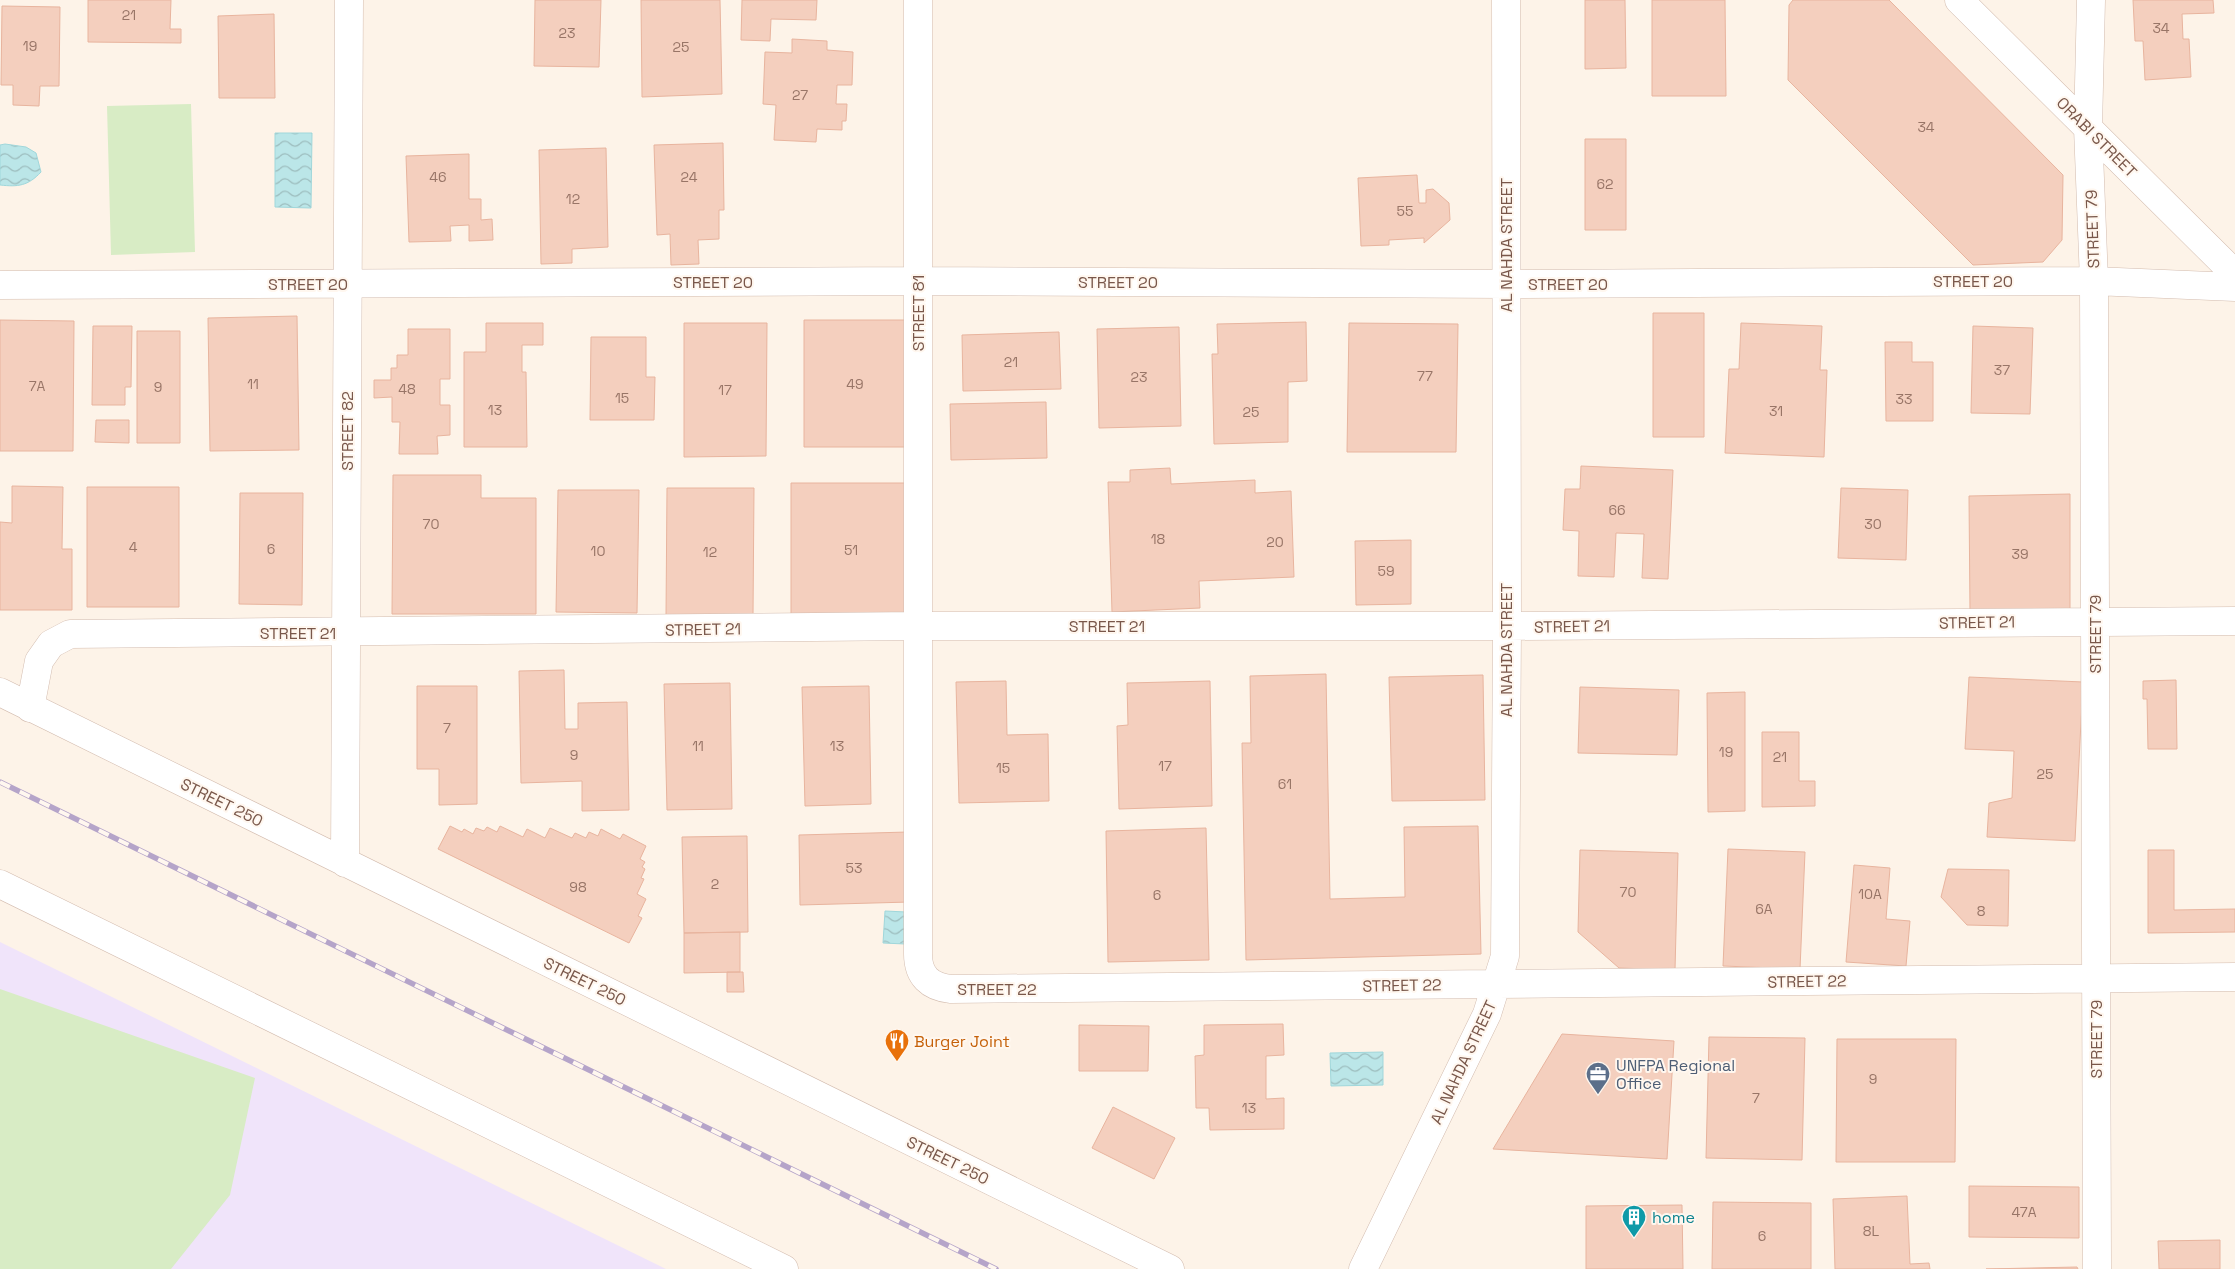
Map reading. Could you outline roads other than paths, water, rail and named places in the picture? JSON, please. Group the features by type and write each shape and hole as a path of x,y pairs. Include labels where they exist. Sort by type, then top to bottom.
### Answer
{"street":[{"name":"STREET 82","path":"345,863 349,0"},
{"name":"STREET 81","path":"918,0 918,626"},
{"name":"AL NAHDA STREET","path":"1363,1269 1487,1014 1498,984 1505,956 1507,626 1506,0"},
{"name":"ORABI STREET","path":"1959,0 2235,274"},
{"name":"STREET 79","path":"2091,0 2088,128 2094,281 2097,1269"},
{"name":"STREET 20","path":"0,285 918,281 1506,284 2094,281 2235,287"},
{"name":"STREET 21","path":"30,708 38,662 51,644 70,634 918,626 1507,626 2235,621"},
{"name":"STREET 22","path":"918,626 918,963 921,972 933,985 952,990 2235,977"},
{"name":"STREET 250","path":"0,692 1170,1269"},
{"path":"0,884 784,1269"}],"water":[{"path":"275,133 312,133 311,208 275,207"},
{"path":"0,145 26,147 36,153 41,172 27,183 12,186 0,185"},
{"path":"885,911 906,912 905,944 883,943"},
{"path":"1383,1052 1383,1085 1331,1086 1330,1053"}],"railway":[{"path":"0,782 996,1269"}],"place":[{"name":"Burger Joint","path":"897,1062"},
{"name":"UNFPA Regional Office","path":"1598,1095"},
{"name":"home","path":"1634,1238"}]}
